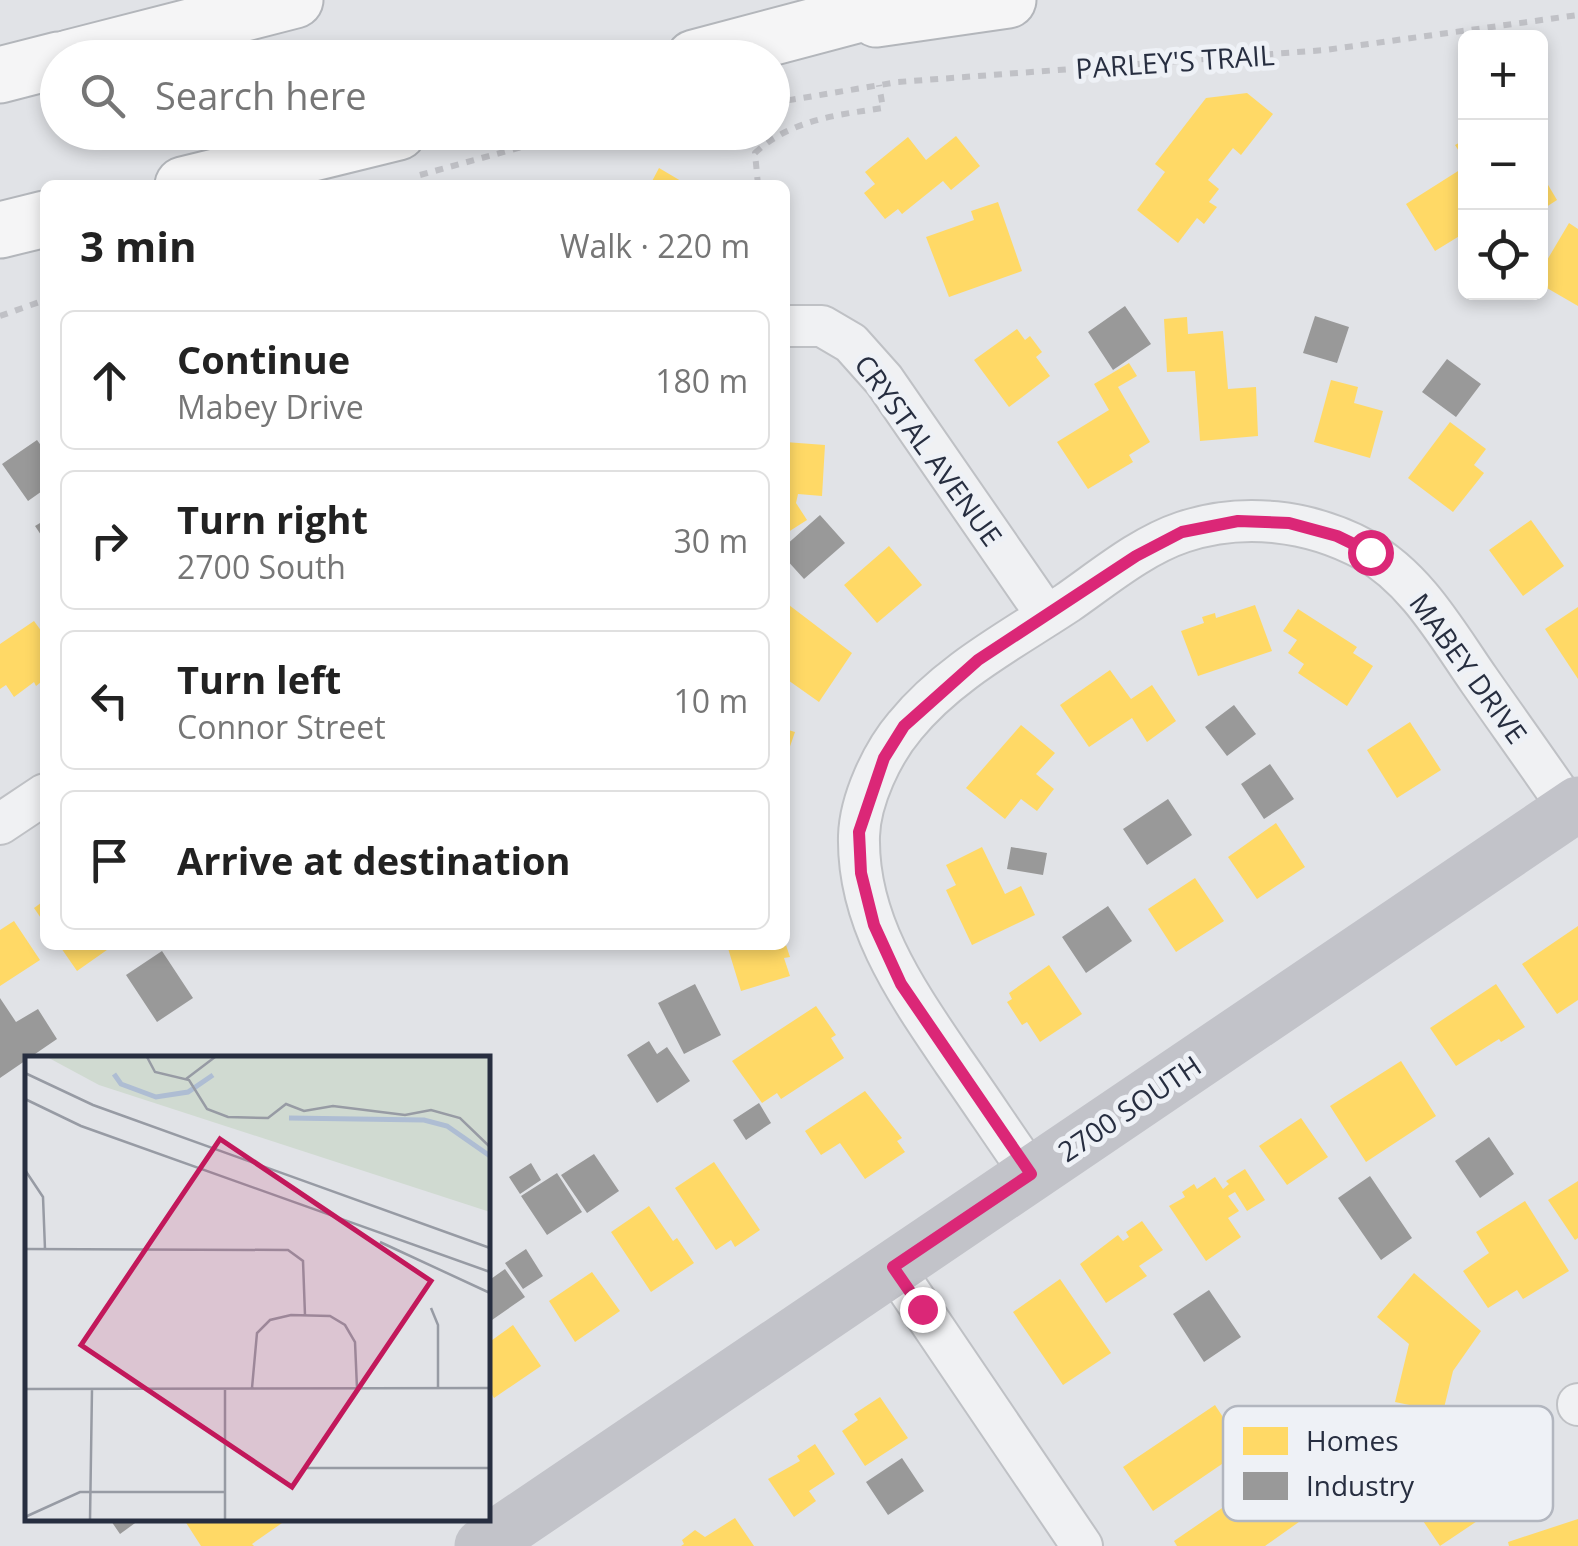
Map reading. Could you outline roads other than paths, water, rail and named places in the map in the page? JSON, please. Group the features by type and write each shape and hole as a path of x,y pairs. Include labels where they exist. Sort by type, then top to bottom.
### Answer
{"highway":[{"path":"139,40 295,0"},
{"path":"764,40 913,0"},
{"path":"799,31 1008,0"},
{"path":"0,75 40,65"},
{"path":"219,180 408,154"},
{"path":"0,230 40,220"}],"street":[{"name":"CRYSTAL AVENUE","path":"790,326 822,326 851,343 884,380 1047,616"},
{"name":"MABEY DRIVE","path":"1031,1174 901,984 874,925 861,873 859,832 884,758 904,726 978,660 1136,556 1182,532 1238,521 1289,523 1337,536 1370,552 1399,575 1432,613 1574,807"},
{"path":"0,824 40,797"},
{"name":"2700 SOUTH","path":"482,1546 1574,807"},
{"path":"893,1267 1082,1546"}]}
